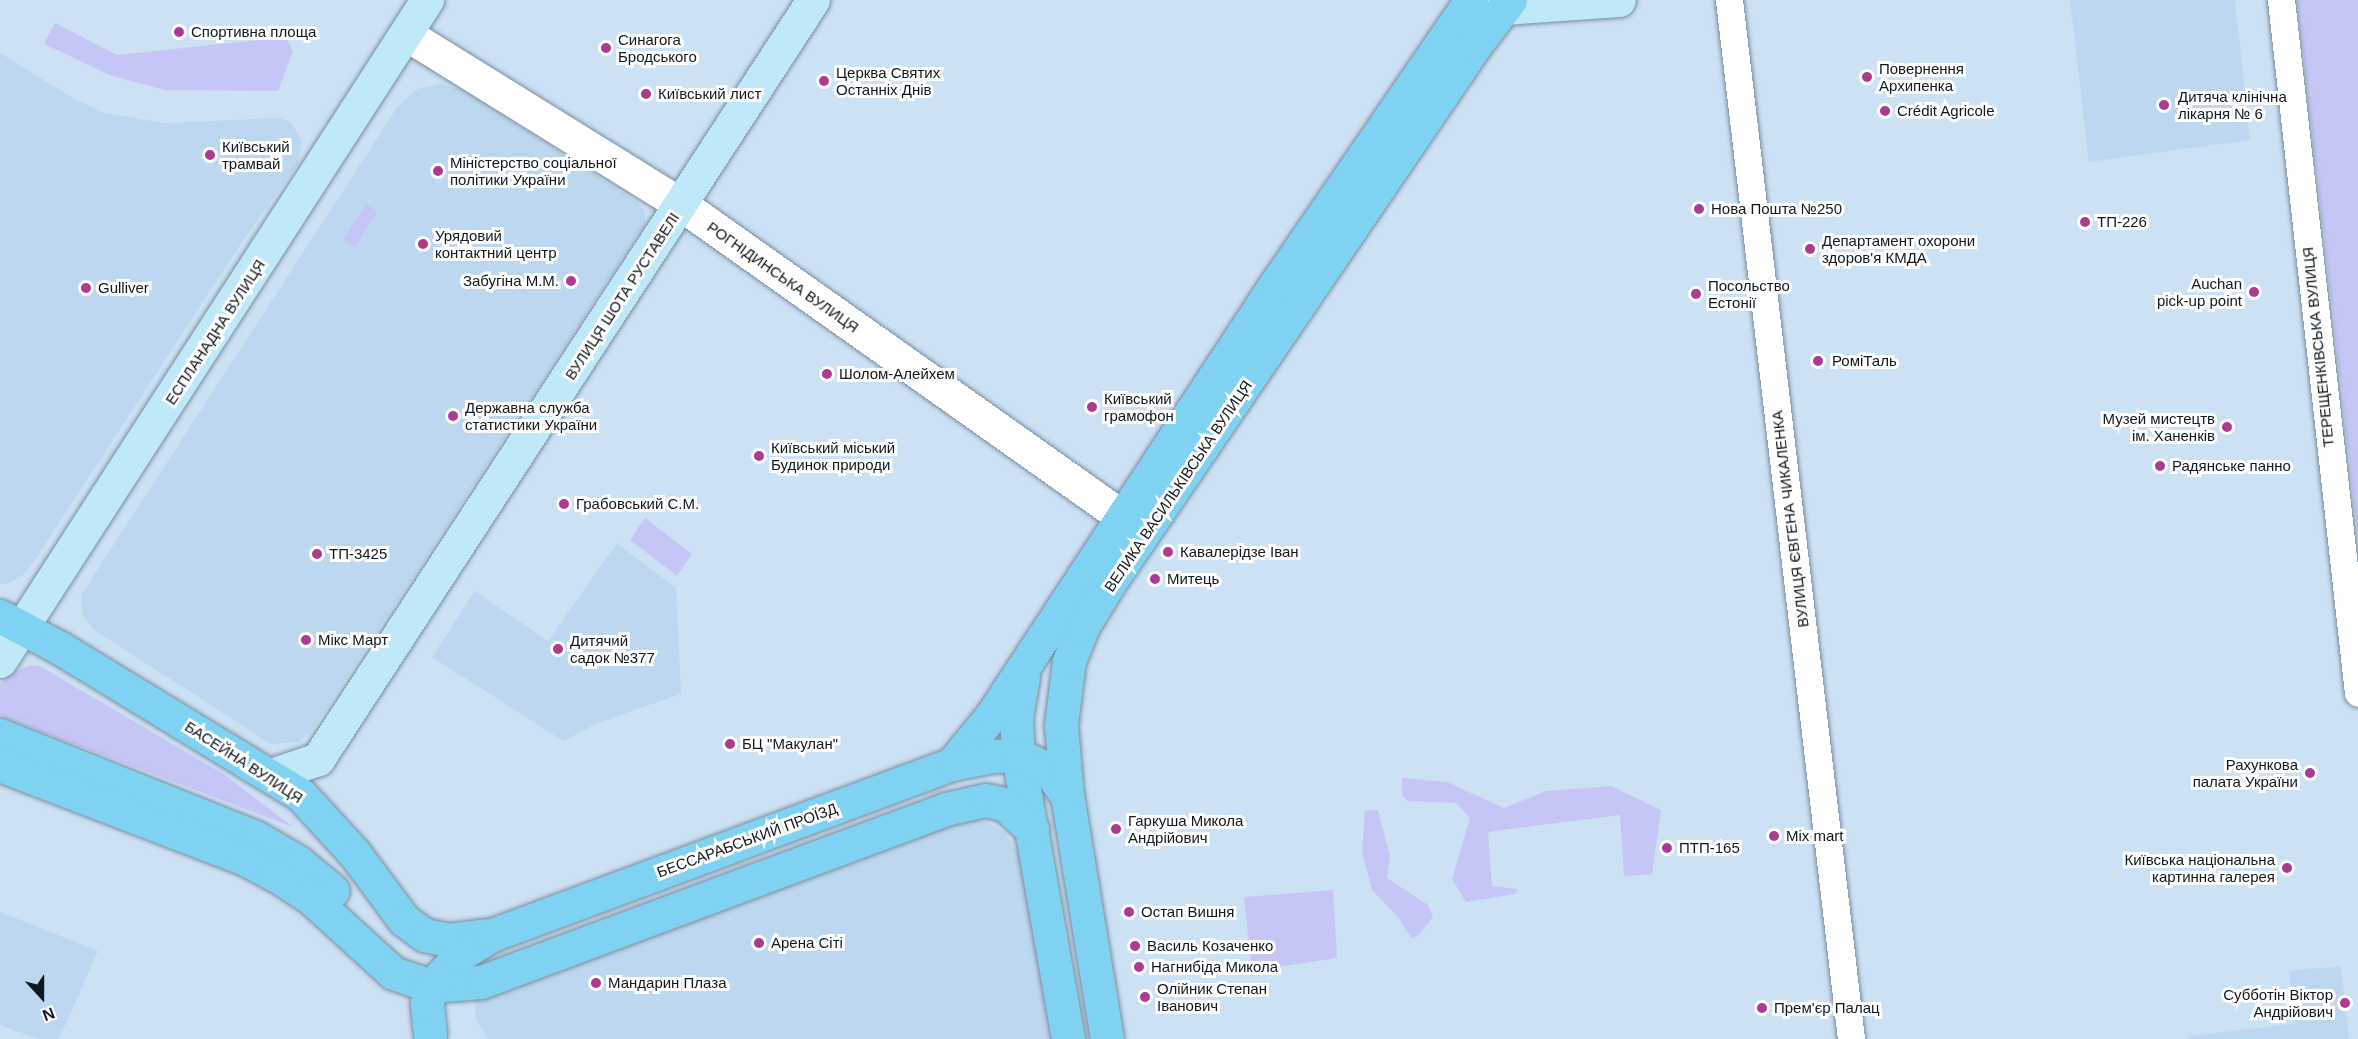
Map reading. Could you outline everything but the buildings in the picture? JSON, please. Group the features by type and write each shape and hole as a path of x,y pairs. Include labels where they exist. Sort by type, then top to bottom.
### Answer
{"main road":[{"name":"ЕСПЛАНАДНА ВУЛИЦЯ","path":"0,661 12,622 427,0"},
{"name":"ВУЛИЦЯ ШОТА РУСТАВЕЛІ","path":"271,775 318,759 682,205 813,0"},
{"name":"ВЕЛИКА ВАСИЛЬКІВСЬКА ВУЛИЦЯ","path":"952,764 992,715 1030,652 1121,516 1471,0"},
{"path":"1502,3 1619,0"},
{"name":"ВЕЛИКА ВАСИЛЬКІВСЬКА ВУЛИЦЯ","path":"1107,1039 1067,796 1062,725 1064,689 1069,661 1083,628 1502,3"},
{"name":"БАСЕЙНА ВУЛИЦЯ","path":"12,622 271,775 308,802 355,854 404,920 425,935 448,940 492,934"},
{"name":"ВЕЛИКА ВАСИЛЬКІВСЬКА ВУЛИЦЯ","path":"1030,652 1016,717 1018,755 1068,1039"},
{"path":"0,735 257,838 298,862 353,912 431,1036"},
{"name":"БЕССАРАБСЬКИЙ ПРОЇЗД","path":"431,986 460,954 492,934 952,764 992,756 1018,755 1048,769 1067,796"},
{"path":"0,765 245,859 311,898 393,973 431,986 481,982 946,808 985,800 1004,804 1032,829"},
{"path":"431,986 427,1003 431,1036"}],"street":[{"name":"ВУЛИЦЯ ЄВГЕНА ЧИКАЛЕНКА","path":"1729,0 1851,1039"},
{"name":"ТЕРЕЩЕНКІВСЬКА ВУЛИЦЯ","path":"2281,0 2358,693"},
{"name":"РОГНІДИНСЬКА ВУЛИЦЯ","path":"406,34 682,205 1121,516"}],"shaded area":[{"name":"Дитяча клінічна лікарня № 6","path":"2070,0 2235,0 2250,140 2089,162"},
{"path":"2298,0 2358,0 2358,538 2298,4"},
{"path":"55,23 117,55 278,38 287,40 293,51 278,91 166,90 112,76 44,44"},
{"name":"Gulliver","path":"0,53 76,100 105,113 163,123 279,118 291,122 302,142 298,164 242,242 33,563 21,577 6,584 0,584"},
{"path":"441,84 465,91 637,202 645,211 645,224 313,729 299,742 271,744 94,630 82,614 81,595 398,106 417,89"},
{"path":"366,204 378,212 355,247 343,240"},
{"path":"645,518 692,554 677,576 630,540"},
{"name":"Дитячий садок №377","path":"617,543 676,588 681,694 600,722 563,741 432,657 475,591 548,641"},
{"path":"31,665 40,666 225,775 293,827 0,716 0,685 8,675"},
{"path":"1402,778 1447,782 1504,808 1546,791 1611,786 1661,810 1652,874 1624,876 1620,815 1488,832 1492,886 1518,889 1515,894 1466,902 1452,879 1470,818 1456,803 1408,801 1402,796"},
{"path":"1365,810 1378,810 1390,856 1387,878 1428,905 1433,917 1418,936 1411,938 1399,918 1372,890 1362,852"},
{"path":"975,816 1004,832 1021,858 1053,1039 488,1039 476,1019 475,1000 481,990"},
{"path":"1333,890 1337,958 1252,971 1244,897"},
{"path":"0,912 98,951 59,1039 39,1039 0,1025"},
{"path":"2341,966 2349,1039 2189,1039 2188,1036 2295,1024 2289,971"}],"place":[{"name":"Спортивна площа","path":"179,32"},
{"name":"Синагога Бродського","path":"606,48"},
{"name":"Повернення Архипенка","path":"1867,77"},
{"name":"Церква Святих Останніх Днів","path":"824,81"},
{"name":"Київський лист","path":"646,94"},
{"name":"Дитяча клінічна лікарня № 6","path":"2164,105"},
{"name":"Crédit Agricole","path":"1885,111"},
{"name":"Київський трамвай","path":"210,155"},
{"name":"Міністерство соціальної політики України","path":"438,171"},
{"name":"Нова Пошта №250","path":"1699,209"},
{"name":"ТП-226","path":"2085,222"},
{"name":"Урядовий контактний центр","path":"423,244"},
{"name":"Департамент охорони здоров'я КМДА","path":"1810,249"},
{"name":"Забугіна М.М.","path":"571,281"},
{"name":"Gulliver","path":"86,288"},
{"name":"Auchan pick-up point","path":"2254,292"},
{"name":"Посольство Естонії","path":"1696,294"},
{"name":"РоміТаль","path":"1818,361"},
{"name":"Шолом-Алейхем","path":"827,374"},
{"name":"Київський грамофон","path":"1092,407"},
{"name":"Державна служба статистики України","path":"453,416"},
{"name":"Музей мистецтв ім. Ханенків","path":"2227,427"},
{"name":"Київський міський Будинок природи","path":"759,456"},
{"name":"Радянське панно","path":"2160,466"},
{"name":"Грабовський С.М.","path":"564,504"},
{"name":"Кавалерідзе Іван","path":"1168,552"},
{"name":"ТП-3425","path":"317,554"},
{"name":"Митець","path":"1155,579"},
{"name":"Мікс Март","path":"306,640"},
{"name":"Дитячий садок №377","path":"558,649"},
{"name":"БЦ \"Макулан\"","path":"730,744"},
{"name":"Рахункова палата України","path":"2310,773"},
{"name":"Гаркуша Микола Андрійович","path":"1116,829"},
{"name":"Mix mart","path":"1774,836"},
{"name":"ПТП-165","path":"1667,848"},
{"name":"Київська національна картинна галерея","path":"2287,868"},
{"name":"Остап Вишня","path":"1129,912"},
{"name":"Арена Сіті","path":"759,943"},
{"name":"Василь Козаченко","path":"1135,946"},
{"name":"Нагнибіда Микола","path":"1139,967"},
{"name":"Мандарин Плаза","path":"596,983"},
{"name":"Олійник Степан Іванович","path":"1145,997"},
{"name":"Субботін Віктор Андрійович","path":"2345,1003"},
{"name":"Прем'єр Палац","path":"1762,1008"}]}
